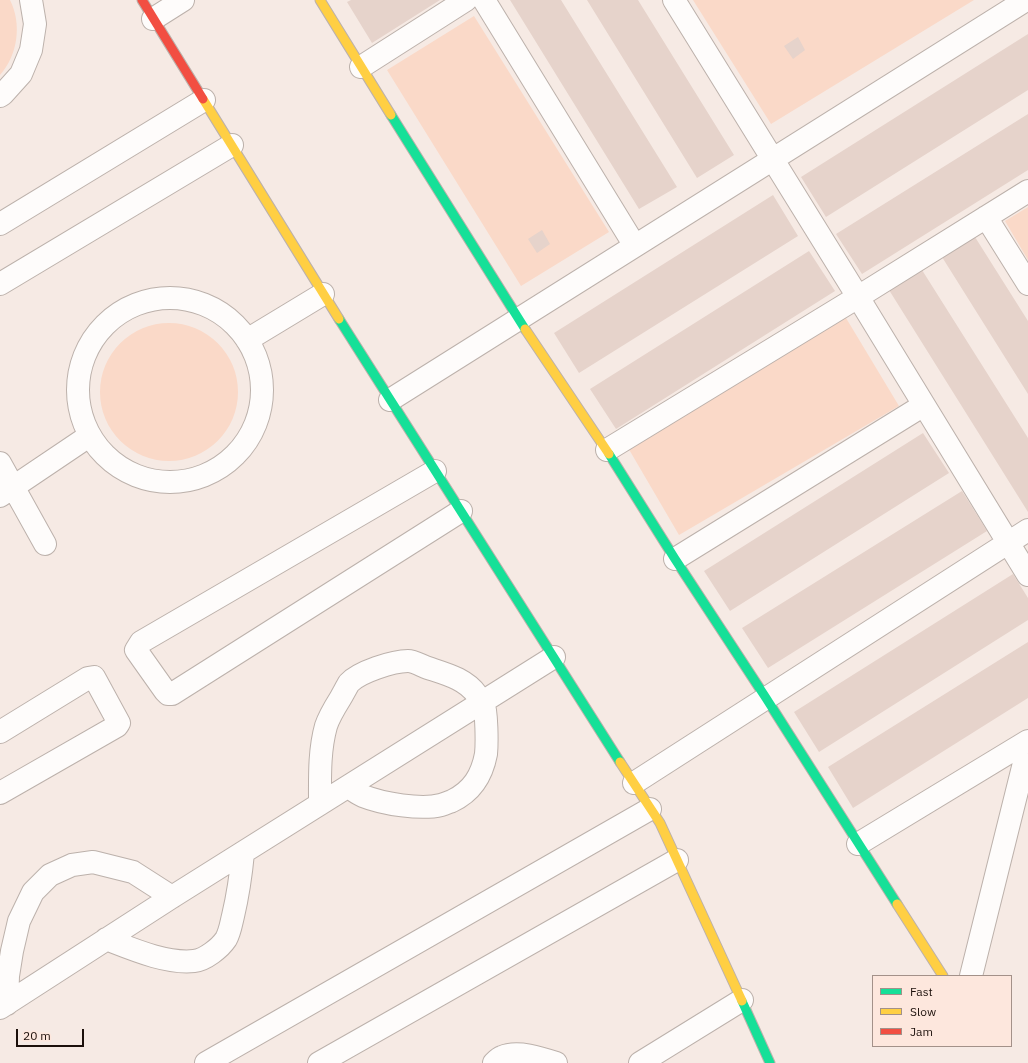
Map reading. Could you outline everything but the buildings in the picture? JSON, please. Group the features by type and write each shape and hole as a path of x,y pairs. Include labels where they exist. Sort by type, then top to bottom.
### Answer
{"street":[{"path":"0,96 21,74 32,50 35,24 31,0"},
{"path":"142,0 323,294 660,823 770,1063"},
{"path":"153,19 183,0"},
{"path":"320,0 519,319 607,450 675,559 766,698 942,975"},
{"path":"361,67 466,0"},
{"path":"484,0 636,246"},
{"path":"674,0 1028,575"},
{"path":"390,400 773,159 1014,3"},
{"path":"0,224 204,100"},
{"path":"0,284 232,145"},
{"path":"607,450 1028,192"},
{"path":"986,218 1028,284"},
{"path":"247,340 323,294"},
{"path":"176,298 204,304 228,318 247,340 258,362 262,386 260,410 252,434 237,454 218,469 196,479 172,483 147,480 124,471 104,456 89,436 79,410 77,382 84,354 99,330 121,312 147,300 176,298"},
{"path":"675,559 924,405"},
{"path":"7,491 89,436"},
{"path":"0,463 7,491 45,544"},
{"path":"435,471 141,642 136,650 165,691 168,694 172,694 461,511"},
{"path":"634,783 1028,530"},
{"path":"3,1006 172,897 554,657"},
{"path":"320,804 321,751 326,725 350,682 363,674 385,665 409,661 456,678 472,688 483,703 486,720 486,749 481,774 474,784 454,800 441,805 425,807 412,806 382,802 362,796 348,787"},
{"path":"0,732 88,678 94,676 119,723 117,726 0,793"},
{"path":"858,844 1028,741"},
{"path":"971,975 1028,747"},
{"path":"206,1063 650,809"},
{"path":"106,939 142,953 174,960 195,961 208,956 225,939 230,928 240,879 243,853"},
{"path":"319,1063 677,860"},
{"path":"3,1006 12,951 19,921 33,892 50,875 72,865 93,862 133,872 172,897"},
{"path":"640,1063 742,1000"},
{"path":"494,1063 502,1057 515,1054 538,1057 556,1063"}],"shaded area":[{"path":"0,0 10,0 14,9 17,29 11,58 0,75"},
{"path":"693,0 974,0 771,124"},
{"path":"474,16 609,232 521,286 387,70"},
{"path":"1028,207 1028,260 1005,221"},
{"path":"846,318 899,406 679,535 627,446"},
{"path":"169,323 195,328 218,343 233,366 238,392 233,418 218,441 195,456 169,461 143,456 120,441 105,418 100,392 105,366 120,343 143,328"}],"traffic: fast":[{"path":"391,115 525,329"},
{"path":"339,319 620,762"},
{"path":"609,454 897,904"},
{"path":"742,1001 770,1063"}],"traffic: slow":[{"path":"320,0 391,115"},
{"path":"203,99 339,319"},
{"path":"525,329 609,454"},
{"path":"620,762 660,823 742,1001"},
{"path":"897,904 942,975"}],"traffic: jam":[{"path":"142,0 203,99"}]}
